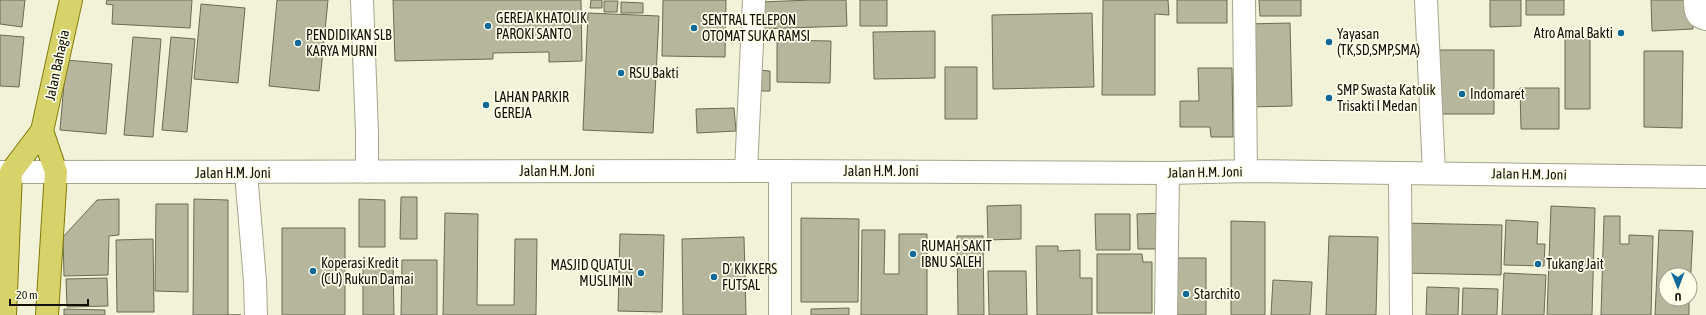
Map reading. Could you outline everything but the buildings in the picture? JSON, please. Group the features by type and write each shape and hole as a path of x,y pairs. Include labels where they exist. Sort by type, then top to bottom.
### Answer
{"main road":[{"name":"Jalan Bahagia","path":"6,172 42,131 71,0"},
{"path":"42,131 56,172 47,315"},
{"path":"5,315 6,172"}],"street":[{"path":"362,0 367,172"},
{"path":"746,171 754,0"},
{"path":"1244,0 1246,171"},
{"path":"1426,0 1434,173"},
{"path":"1695,0 1695,12 1699,17 1706,19"},
{"path":"780,171 780,315"},
{"name":"Jalan H.M. Joni","path":"6,172 246,173 780,171 1168,173 1246,171 1706,177"},
{"path":"246,173 255,281 256,315"},
{"path":"1166,315 1168,173"},
{"path":"1400,173 1401,315"}],"place":[{"name":"GEREJA KHATOLIK PAROKI SANTO","path":"488,26"},
{"name":"SENTRAL TELEPON OTOMAT SUKA RAMSI","path":"694,28"},
{"name":"Atro Amal Bakti","path":"1621,33"},
{"name":"Yayasan (TK,SD,SMP,SMA)","path":"1329,42"},
{"name":"PENDIDIKAN SLB KARYA MURNI","path":"298,43"},
{"name":"RSU Bakti","path":"621,73"},
{"name":"Indomaret","path":"1462,94"},
{"name":"SMP Swasta Katolik Trisakti I Medan","path":"1329,98"},
{"name":"LAHAN PARKIR GEREJA","path":"486,105"},
{"name":"RUMAH SAKIT IBNU SALEH","path":"913,254"},
{"name":"Tukang Jait","path":"1538,264"},
{"name":"Koperasi Kredit (CU) Rukun Damai","path":"313,271"},
{"name":"MASJID QUATUL MUSLIMIN","path":"641,273"},
{"name":"D' KIKKERS FUTSAL","path":"714,277"},
{"name":"Starchito","path":"1186,294"}]}
